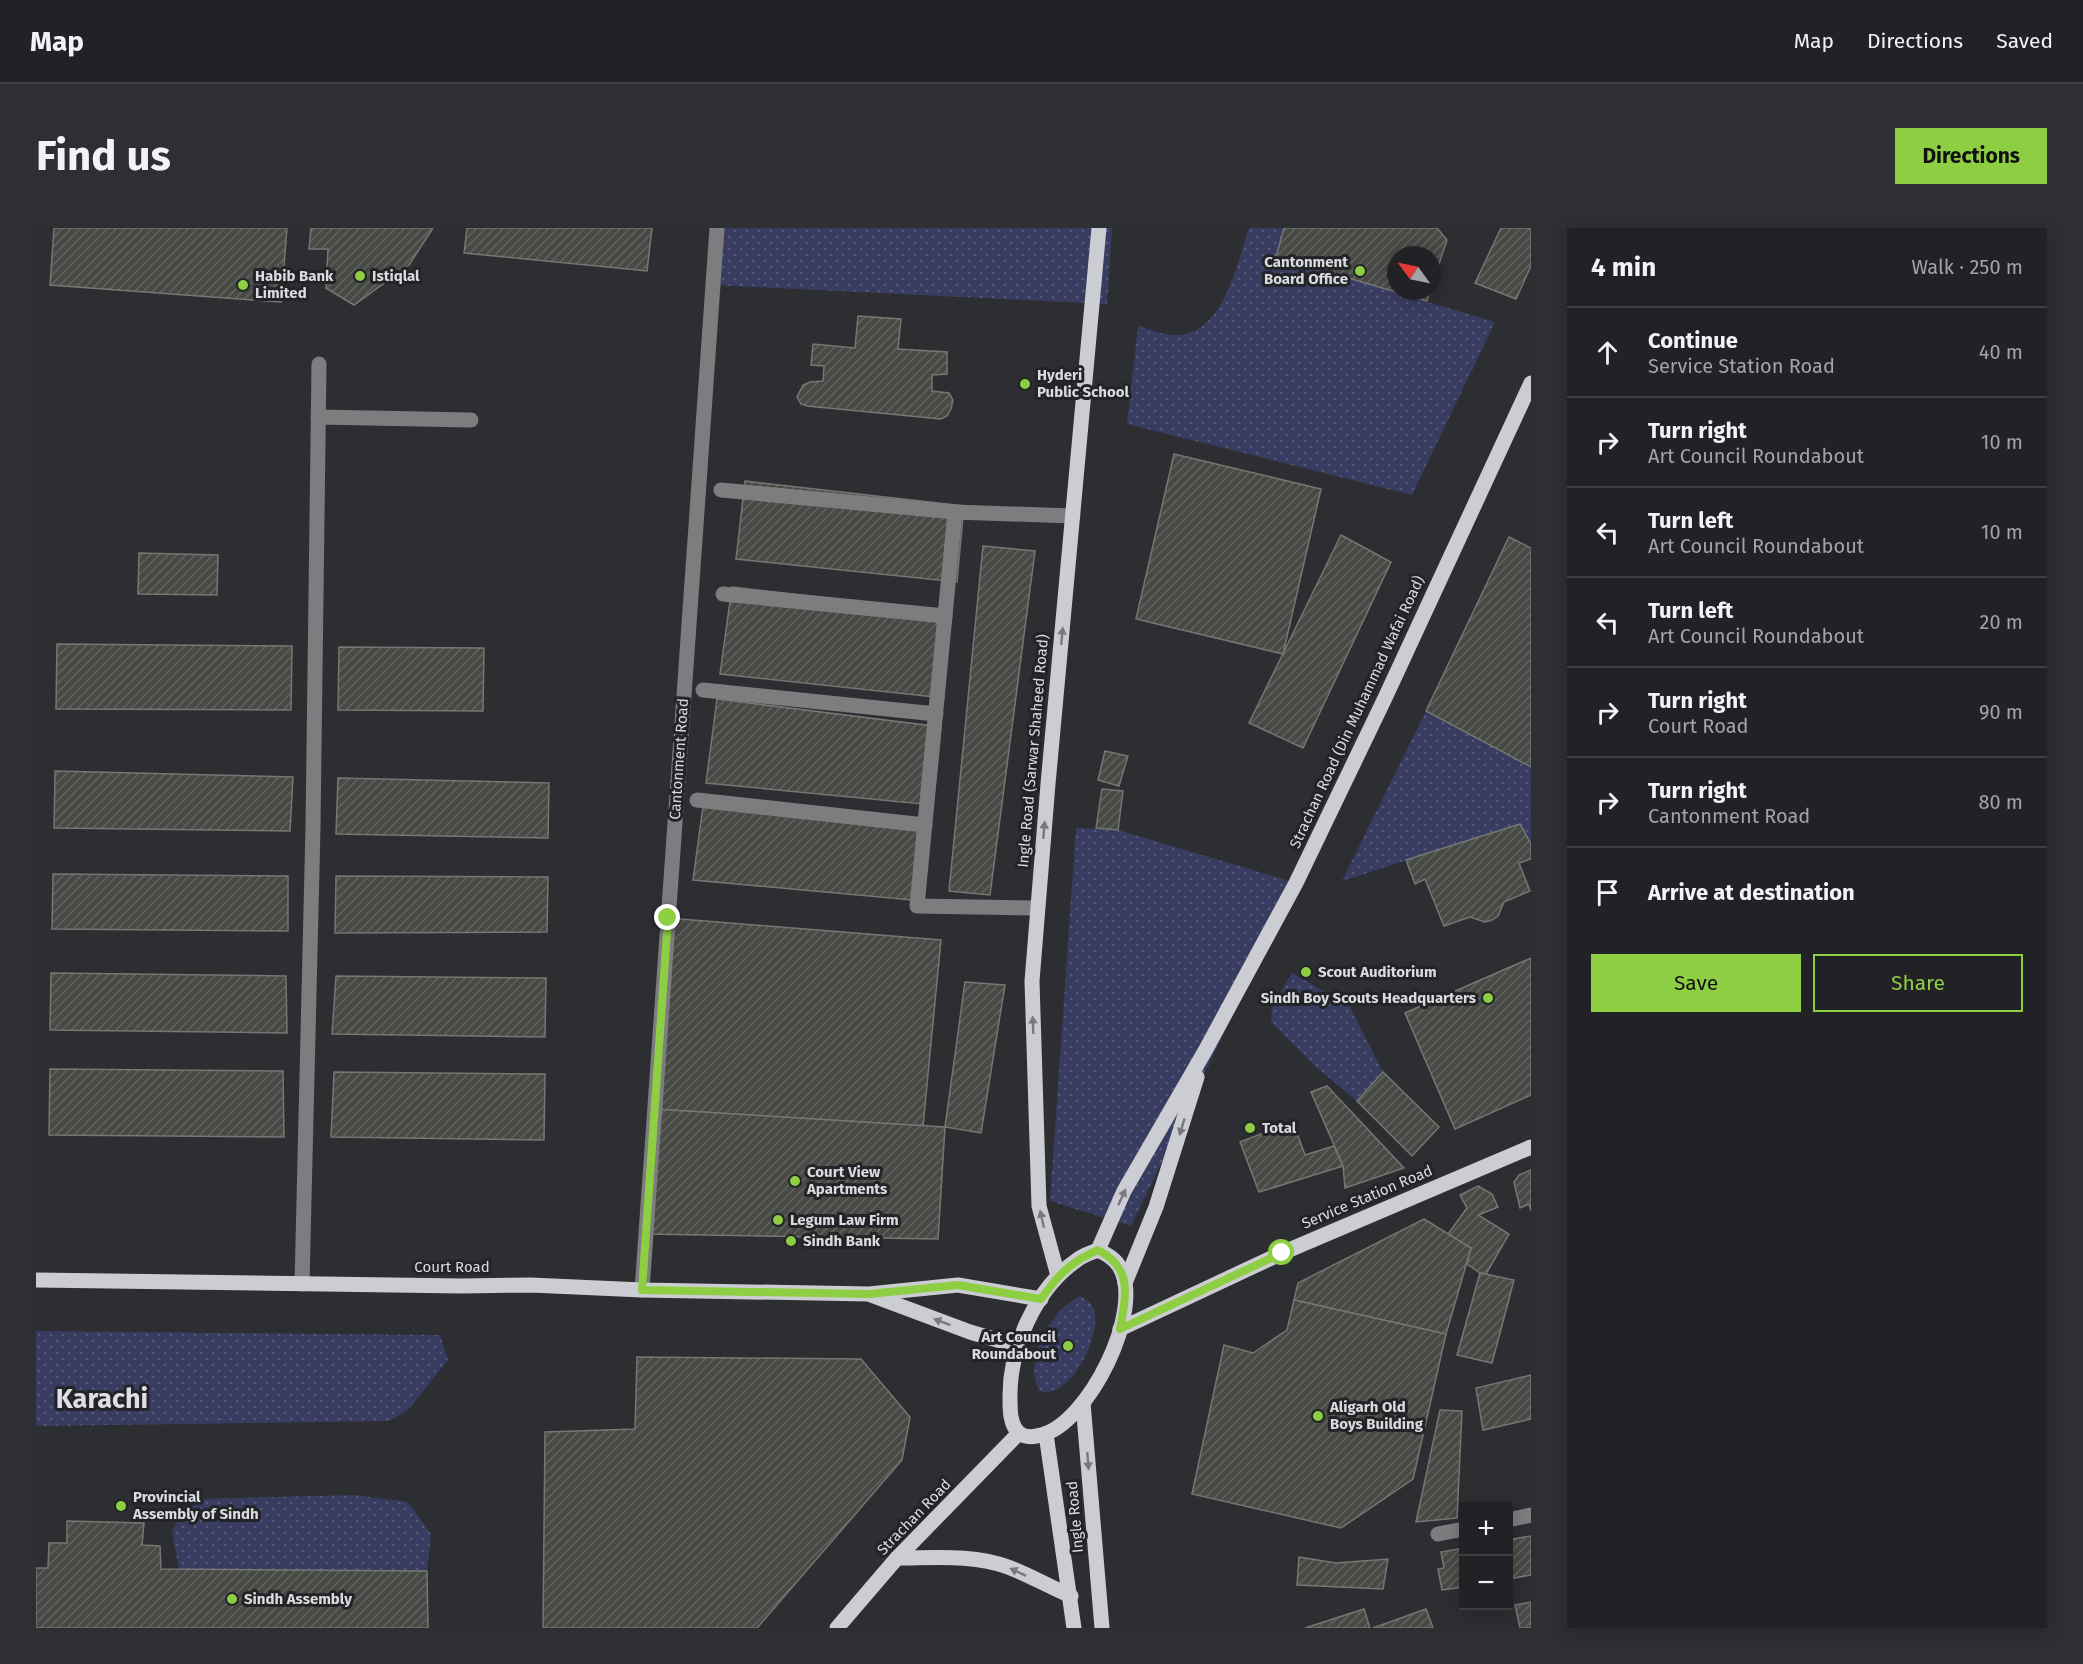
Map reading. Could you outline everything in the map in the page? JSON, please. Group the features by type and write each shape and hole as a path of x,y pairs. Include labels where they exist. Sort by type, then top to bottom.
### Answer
{"main road":[{"name":"Ingle Road (Sarwar Shaheed Road)","path":"1058,1276 1039,1206 1032,981 1099,228"},
{"name":"Strachan Road (Din Muhammad Wafai Road)","path":"1098,1250 1124,1191 1205,1052 1296,883 1385,698 1531,383"},
{"name":"Strachan Road (Din Muhammad Wafai Road)","path":"1125,1282 1156,1207 1205,1052"},
{"name":"Service Station Road","path":"1120,1329 1282,1253 1531,1147"},
{"path":"1098,1250 1111,1257 1120,1267 1125,1282 1125,1302 1120,1329 1111,1357 1083,1403 1065,1422 1046,1434 1031,1437 1019,1434 1012,1422 1011,1370 1018,1346 1041,1299 1058,1276 1078,1258 1098,1250"},
{"name":"Court Road","path":"36,1280 531,1285 642,1290 869,1294 958,1285 1041,1299"},
{"name":"Court Road","path":"869,1294 970,1332 1018,1346"},
{"name":"Ingle Road","path":"1083,1403 1102,1628"},
{"name":"Strachan Road","path":"837,1628 897,1558 1019,1434"},
{"name":"Ingle Road","path":"1046,1434 1074,1628"},
{"path":"897,1558 956,1558 1006,1566 1071,1596"}],"street":[{"name":"Cantonment Road","path":"642,1290 717,228"},
{"path":"302,1284 313,827 319,364"},
{"path":"318,417 471,420"},
{"path":"721,490 955,512 1073,516"},
{"path":"955,512 917,906 1037,908"},
{"path":"723,594 945,616"},
{"path":"703,690 936,714"},
{"path":"697,800 925,825"},
{"path":"1513,1519 1531,1515"},
{"path":"1438,1534 1459,1530"}],"shaded area":[{"path":"717,228 1112,228 1107,304 713,285"},
{"path":"1249,228 1284,228 1276,257 1387,290 1387,300 1421,300 1495,322 1412,495 1127,424 1138,326 1174,335 1191,332 1205,324 1216,311 1233,278"},
{"path":"1426,711 1531,767 1531,844 1519,824 1342,881"},
{"path":"1076,828 1118,830 1296,883 1131,1226 1050,1201"},
{"path":"1292,973 1350,1007 1383,1072 1357,1101 1315,1066 1271,1022 1272,1008"},
{"path":"1080,1296 1092,1305 1095,1316 1090,1346 1074,1375 1063,1385 1052,1391 1040,1391 1035,1379 1035,1366 1042,1338 1059,1312"},
{"path":"36,1331 440,1335 448,1360 409,1409 390,1421 36,1426"},
{"path":"354,1495 408,1502 431,1534 427,1571 179,1569 172,1532 180,1516 201,1499"}],"building":[{"path":"54,228 287,228 281,302 50,285"},
{"name":"Istiqlal","path":"311,228 433,228 409,265 354,305 326,288 328,249 309,249"},
{"path":"467,228 652,228 647,271 464,253"},
{"name":"Cantonment Board Office","path":"1284,228 1437,228 1447,240 1441,258 1441,246 1387,246 1387,289 1276,257"},
{"path":"1501,228 1531,228 1531,266 1516,299 1475,283"},
{"path":"858,316 901,319 898,349 947,352 947,374 932,375 932,391 949,393 953,400 947,416 941,419 801,404 797,397 803,385 823,381 824,366 811,365 813,344 855,348"},
{"path":"1174,454 1321,489 1283,654 1136,619"},
{"path":"745,481 964,506 957,582 736,559"},
{"path":"1341,535 1391,562 1303,748 1249,723"},
{"path":"1509,537 1531,548 1531,767 1426,711"},
{"path":"983,546 1035,551 990,895 949,891"},
{"path":"139,553 218,555 217,595 138,594"},
{"path":"732,587 945,612 944,698 720,674"},
{"path":"57,644 292,646 291,710 56,709"},
{"path":"339,647 484,648 483,711 338,710"},
{"path":"717,699 941,727 933,805 706,783"},
{"path":"1105,751 1128,756 1119,786 1098,780"},
{"path":"55,771 293,777 290,831 54,828"},
{"path":"338,778 549,783 548,838 336,834"},
{"path":"1102,789 1123,791 1118,830 1096,828"},
{"path":"704,799 931,823 923,901 693,880"},
{"path":"1520,824 1531,844 1531,859 1519,863 1530,891 1504,902 1498,916 1492,920 1485,922 1470,917 1444,926 1425,879 1415,884 1406,860"},
{"path":"53,874 288,876 288,931 52,929"},
{"path":"336,876 548,877 547,932 335,933"},
{"path":"668,918 941,940 923,1126 654,1109"},
{"name":"Sindh Boy Scouts Headquarters","path":"1531,958 1531,1095 1455,1129 1405,1013"},
{"path":"51,973 286,976 287,1033 50,1030"},
{"path":"336,976 546,978 545,1037 332,1034"},
{"path":"965,982 1005,985 981,1133 945,1127"},
{"path":"50,1069 283,1071 284,1137 49,1135"},
{"path":"334,1072 545,1074 544,1140 331,1137"},
{"path":"1383,1072 1439,1127 1412,1156 1357,1101"},
{"path":"1327,1086 1404,1168 1345,1188 1343,1166 1311,1092"},
{"name":"Court View Apartments","path":"654,1109 945,1127 938,1239 645,1234"},
{"path":"1293,1122 1305,1155 1334,1146 1343,1166 1259,1192 1240,1142"},
{"path":"1531,1170 1531,1211 1529,1204 1520,1208 1514,1182 1519,1175"},
{"path":"1478,1186 1492,1194 1498,1207 1478,1215 1509,1234 1486,1274 1480,1273 1467,1264 1471,1248 1448,1234 1467,1208 1460,1195"},
{"path":"1424,1219 1471,1248 1446,1334 1294,1300 1298,1283"},
{"path":"1480,1273 1514,1280 1492,1363 1457,1355"},
{"name":"Aligarh Old Boys Building","path":"1294,1300 1446,1334 1413,1479 1341,1528 1192,1494 1224,1345 1253,1353 1287,1330"},
{"path":"637,1357 861,1359 910,1417 902,1460 757,1628 543,1628 545,1432 635,1429"},
{"path":"1531,1375 1531,1419 1483,1430 1476,1388"},
{"path":"1440,1410 1462,1411 1457,1518 1416,1522"},
{"name":"Sindh Assembly","path":"67,1521 144,1523 142,1545 160,1546 161,1569 427,1571 428,1628 36,1628 36,1568 48,1568 49,1543 67,1543"},
{"path":"1531,1536 1531,1575 1513,1578 1513,1539"},
{"path":"1459,1549 1459,1588 1442,1590 1438,1569 1444,1568 1441,1552"},
{"path":"1299,1557 1336,1563 1388,1559 1383,1589 1297,1585"},
{"path":"1531,1602 1531,1628 1520,1628 1515,1605"},
{"path":"1364,1609 1370,1628 1305,1628"},
{"path":"1426,1609 1433,1628 1373,1628"}],"place":[{"name":"Cantonment Board Office","path":"1360,271"},
{"name":"Istiqlal","path":"360,276"},
{"name":"Habib Bank Limited","path":"243,285"},
{"name":"Hyderi Public School","path":"1025,384"},
{"name":"Scout Auditorium","path":"1306,972"},
{"name":"Sindh Boy Scouts Headquarters","path":"1488,998"},
{"name":"Total","path":"1250,1128"},
{"name":"Court View Apartments","path":"795,1181"},
{"name":"Legum Law Firm","path":"778,1220"},
{"name":"Sindh Bank","path":"791,1241"},
{"name":"Art Council Roundabout","path":"1068,1346"},
{"name":"Aligarh Old Boys Building","path":"1318,1416"},
{"name":"Provincial Assembly of Sindh","path":"121,1506"},
{"name":"Sindh Assembly","path":"232,1599"}],"district":[{"name":"Karachi","path":"102,1399"}],"route":[{"path":"668,918 642,1290 869,1294 958,1285 1041,1299 1058,1276 1078,1258 1098,1250 1111,1257 1120,1267 1125,1282 1125,1302 1120,1329 1282,1253"}]}
